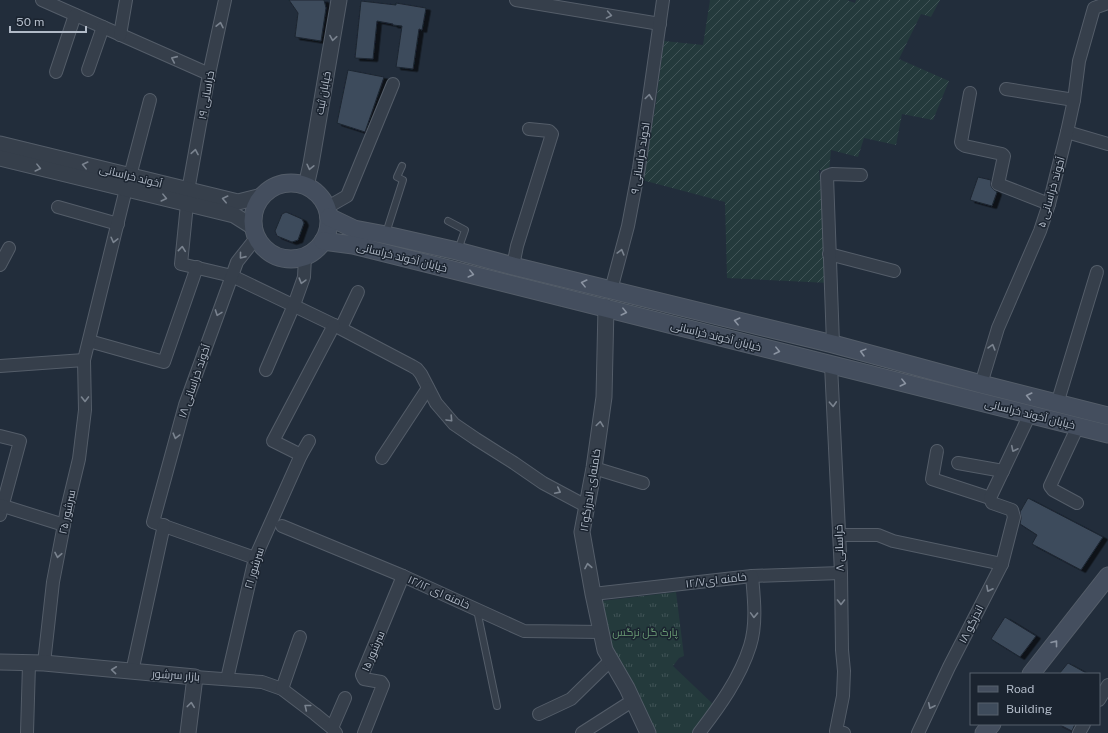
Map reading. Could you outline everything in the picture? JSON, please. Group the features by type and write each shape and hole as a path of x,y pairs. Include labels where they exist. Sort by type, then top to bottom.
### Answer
{"main road":[{"path":"294,183 306,186 322,199 328,212 328,230 323,241 316,250 305,257 294,260 282,259 263,247 255,232 253,216 256,205 262,196 272,188 282,184 294,183"},
{"name":"خیابان آخوند خراسانی","path":"328,212 354,229 457,251 833,344 1057,404 1108,416"},
{"name":"خیابان آخوند خراسانی","path":"323,241 353,245 606,307 1108,434"},
{"path":"1032,673 1108,576"},
{"path":"984,733 991,725"}],"street":[{"path":"42,0 209,74"},
{"path":"120,35 126,0"},
{"name":"خراسانی ۱۹","path":"197,267 181,264 188,197 209,74 225,0"},
{"name":"خیابان ثبت","path":"306,186 314,149 339,0"},
{"path":"516,0 571,4 660,24"},
{"name":"اخوند خراسانی ۹","path":"610,290 628,226 639,168 664,0"},
{"name":"آخوند خراسانی ۵","path":"982,384 998,328 1040,230 1049,204 1074,100 1079,61 1094,8 1108,3"},
{"path":"56,72 75,15"},
{"path":"88,70 103,27"},
{"path":"328,212 346,196 393,84"},
{"path":"1006,89 1074,100"},
{"path":"970,93 961,142 962,144 965,146 1002,154 1004,156 995,184 1049,204"},
{"name":"سرشور ۲۵","path":"44,663 52,582 79,460 85,410 84,360 150,100"},
{"path":"513,266 517,246 552,134 549,131 529,130"},
{"path":"1067,132 1108,144"},
{"name":"آخوند خراسانی","path":"0,144 128,182 188,197 234,215 255,232"},
{"name":"آخوند خراسانی","path":"0,158 128,182"},
{"path":"833,344 827,176 832,174 862,175"},
{"name":"آخوند خراسانی","path":"188,197 238,202 262,196"},
{"path":"58,207 118,224"},
{"name":"آخوند خراسانی ۱۸","path":"164,525 153,522 185,405 237,262 255,232"},
{"path":"0,265 9,248"},
{"path":"829,254 894,271"},
{"path":"266,370 294,305 304,277 305,257"},
{"path":"89,341 164,362 197,267 232,276 338,326 417,369 436,403 454,424 543,483 586,506"},
{"path":"1057,404 1097,272"},
{"path":"301,455 272,441 358,292"},
{"name":"خامنه‌ای-اندرزگو۱۲","path":"606,307 604,397 594,468 582,532 605,650 648,733"},
{"path":"0,366 84,360"},
{"name":"خراسانی ۸","path":"831,365 841,572 841,633 844,671 840,732"},
{"path":"382,458 428,388"},
{"path":"937,451 932,476 934,480 990,498 1030,414"},
{"path":"1077,503 1053,490 1050,486 1078,426"},
{"path":"0,436 20,441 1,508 64,525"},
{"name":"سرشور ۲۱","path":"227,679 255,558 301,455 309,441"},
{"path":"958,463 1003,471"},
{"path":"594,468 643,483"},
{"name":"اندزگو ۱۸","path":"918,733 949,667 1002,564 1014,517 1012,510 992,503 990,498"},
{"path":"132,672 164,525 255,558"},
{"name":"خامنه ای ۱۲/۱۲","path":"282,526 403,576 524,631 601,632"},
{"path":"839,535 878,535 893,541 1002,564"},
{"name":"خامنه ای۱۲/۷","path":"593,594 752,576 841,572"},
{"name":"سرشور ۱۵","path":"364,733 383,685 381,682 364,679 362,675 403,576"},
{"path":"699,733 726,694 744,662 750,645 753,628 754,601 752,576"},
{"path":"282,689 300,637"},
{"path":"539,714 571,699 611,660"},
{"name":"بازار سرشور","path":"0,662 29,664 44,663 132,672 262,682 282,689 334,731"},
{"path":"27,733 29,664"},
{"path":"188,733 195,677"},
{"path":"1100,698 1108,685"},
{"path":"334,731 345,698"},
{"path":"582,733 632,700"}],"lane":[{"path":"386,235 403,180 397,177 402,166"},
{"path":"448,221 465,230 457,251"},
{"path":"476,609 497,706"}],"green space":[{"path":"710,0 847,0 855,3 856,0 940,0 931,17 921,14 899,59 949,81 933,120 902,114 896,145 864,138 858,157 831,150 829,172 819,170 829,283 727,278 725,202 642,180 656,103 664,41 703,45"},
{"name":"پارک گل نرگس","path":"676,592 684,656 679,658 673,666 714,705 694,733 655,733 611,649 601,601"}],"building":[{"path":"289,0 324,0 326,8 321,41 295,37 298,13"},
{"path":"361,1 396,5 396,3 426,8 422,30 419,29 413,69 396,67 402,26 393,24 377,21 373,59 355,58"},
{"path":"348,70 384,77 365,132 337,123"},
{"path":"978,177 991,180 991,186 997,192 992,206 970,200"},
{"path":"286,212 302,219 304,223 298,240 292,242 277,236 275,231 282,214"},
{"path":"1028,498 1103,537 1081,570 1032,544 1037,535 1020,524 1020,512"},
{"path":"1005,617 1036,636 1020,657 991,639"},
{"path":"1068,663 1086,673 1060,673"},
{"path":"1060,725 1075,725 1072,731"}]}
